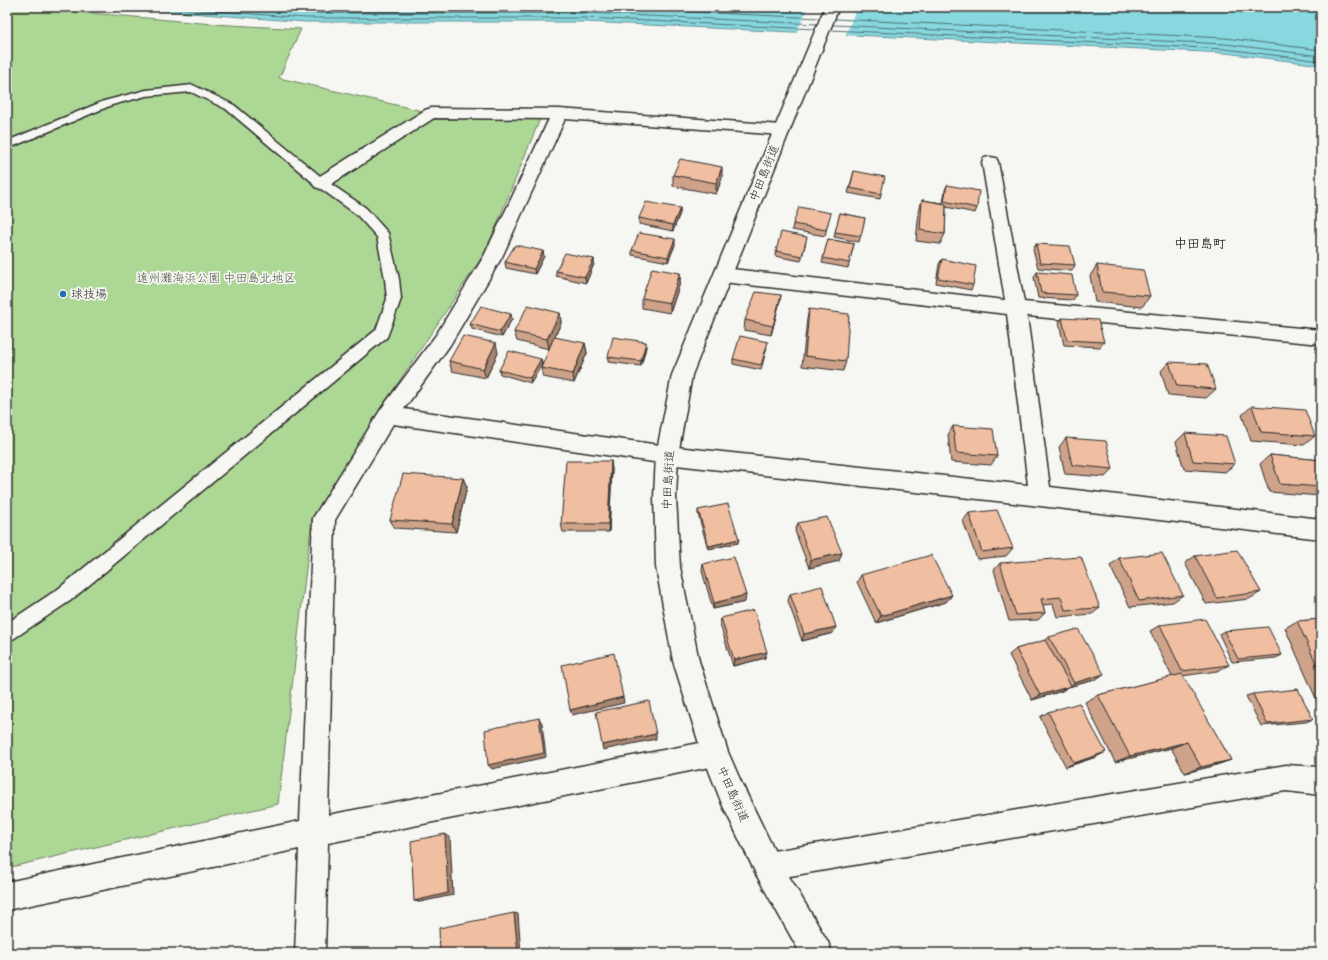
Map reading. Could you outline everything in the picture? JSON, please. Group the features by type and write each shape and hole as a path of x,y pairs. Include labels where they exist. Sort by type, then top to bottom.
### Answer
{"street":[{"name":"中田島街道","path":"817,953 767,866 732,794 715,753 686,661 668,567 665,497 667,455 682,376 832,7"},
{"path":"321,183 431,113 559,114 782,130"},
{"path":"310,953 324,518 388,415 443,340 493,257 559,114"},
{"path":"990,162 1016,308 1040,496"},
{"path":"723,275 1016,308 1321,337"},
{"path":"388,415 667,455 1321,529"},
{"path":"7,896 314,832 715,753"},
{"path":"767,866 1286,778 1321,781"}],"lane":[{"path":"7,145 108,103 146,93 193,88 230,107 321,183 361,211 383,236 392,279 394,299 382,333 64,595 7,633"}],"green space":[{"name":"遠州灘海浜公園 中田島北地区","path":"7,7 23,7 213,24 301,29 279,78 431,113 542,114 486,251 384,404 312,519 278,804 7,868"}],"water":[{"path":"113,7 1321,7 1321,65 1225,53 586,22 306,22"}],"pier":[{"path":"808,7 857,7 845,37 796,34"}],"building":[{"path":"680,159 722,167 716,183 673,175"},
{"path":"854,171 885,177 881,194 850,188"},
{"path":"947,185 979,191 977,208 944,201"},
{"path":"922,200 946,204 945,234 920,230"},
{"path":"646,202 680,208 673,225 639,218"},
{"path":"799,207 831,213 826,230 793,224"},
{"path":"840,213 865,218 861,236 835,232"},
{"path":"781,232 807,237 802,256 776,251"},
{"path":"639,233 675,239 668,257 632,250"},
{"path":"828,239 854,244 849,263 823,258"},
{"path":"1036,244 1070,246 1075,265 1040,263"},
{"path":"515,245 543,251 534,269 505,262"},
{"path":"565,253 594,259 585,277 556,271"},
{"path":"942,259 976,266 973,285 938,278"},
{"path":"1097,265 1143,270 1150,296 1102,292"},
{"path":"652,268 680,273 670,303 642,298"},
{"path":"1037,272 1072,275 1076,295 1041,293"},
{"path":"756,292 781,295 773,326 745,320"},
{"path":"528,305 560,313 547,339 514,332"},
{"path":"481,306 511,314 500,332 470,324"},
{"path":"809,309 849,314 846,361 805,356"},
{"path":"1062,318 1098,320 1104,342 1067,340"},
{"path":"463,336 496,343 483,369 449,361"},
{"path":"740,336 768,342 761,365 733,359"},
{"path":"554,337 585,343 573,374 541,368"},
{"path":"613,337 646,342 641,361 608,357"},
{"path":"509,351 541,359 530,378 499,370"},
{"path":"1169,362 1207,364 1216,389 1177,386"},
{"path":"1252,406 1305,410 1315,436 1261,432"},
{"path":"953,426 993,429 997,456 956,453"},
{"path":"1185,433 1226,436 1235,464 1193,461"},
{"path":"1066,438 1106,441 1113,469 1072,465"},
{"path":"1270,455 1321,460 1321,487 1280,484"},
{"path":"566,461 611,461 608,524 561,524"},
{"path":"403,474 463,478 452,524 390,520"},
{"path":"728,504 739,539 709,546 698,510"},
{"path":"997,510 1013,548 982,552 969,513"},
{"path":"827,517 842,553 811,560 798,523"},
{"path":"1237,550 1261,592 1217,598 1195,556"},
{"path":"1162,553 1183,595 1139,601 1119,558"},
{"path":"931,555 952,595 881,616 861,575"},
{"path":"734,557 746,595 714,603 703,564"},
{"path":"1081,557 1100,608 1065,610 1061,597 1041,599 1045,613 1016,615 1000,563"},
{"path":"822,586 836,627 804,634 790,594"},
{"path":"754,610 767,652 734,660 721,618"},
{"path":"1205,619 1229,665 1182,671 1160,625"},
{"path":"1321,619 1321,674 1297,621"},
{"path":"1268,627 1282,655 1238,659 1224,631"},
{"path":"1078,629 1104,674 1074,683 1049,637"},
{"path":"1045,640 1071,686 1040,695 1016,649"},
{"path":"614,653 623,697 570,710 562,665"},
{"path":"1182,674 1231,760 1201,767 1187,742 1130,756 1098,695"},
{"path":"1298,689 1313,719 1267,724 1253,694"},
{"path":"649,701 656,734 602,745 596,712"},
{"path":"1079,703 1106,752 1074,763 1048,712"},
{"path":"539,718 544,753 488,765 485,730"},
{"path":"445,834 448,893 414,901 411,841"},
{"path":"514,913 518,953 440,953 439,928"}],"place":[{"name":"球技場","path":"63,294"}],"district":[{"name":"中田島町","path":"1200,243"}]}
